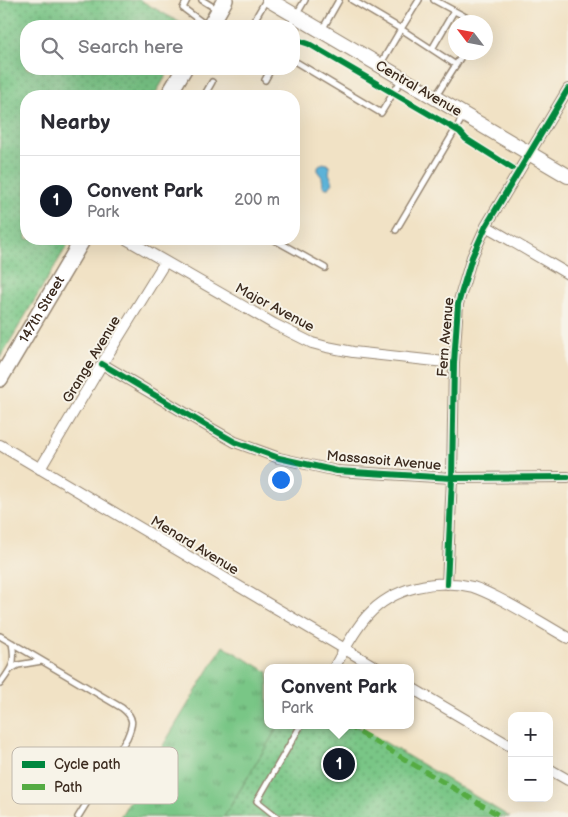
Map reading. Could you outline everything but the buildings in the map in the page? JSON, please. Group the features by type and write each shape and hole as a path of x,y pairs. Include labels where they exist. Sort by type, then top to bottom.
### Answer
{"main road":[{"path":"172,90 180,75"},
{"name":"147th Street","path":"0,379 79,245"}],"street":[{"name":"Central Avenue","path":"268,0 292,20"},
{"name":"Central Avenue","path":"300,24 321,31 568,176"},
{"name":"Fern Avenue","path":"447,584 452,478 454,363 458,304 472,257 486,226 568,89"},
{"path":"486,226 568,274"},
{"name":"Major Avenue","path":"136,245 285,331 312,342 326,347 353,352 454,363"},
{"name":"Grange Avenue","path":"40,469 165,262"},
{"name":"Massasoit Avenue","path":"102,364 235,442 279,458 337,471 452,478 568,477"},
{"name":"Menard Avenue","path":"0,445 370,664"},
{"path":"336,664 361,624 374,609 397,594 426,585 447,584 474,588 510,604 568,638"},
{"path":"414,689 508,745"},
{"path":"553,771 568,780"}],"lane":[{"path":"187,0 183,8 215,16"},
{"path":"202,0 215,16"},
{"path":"255,20 268,0"},
{"path":"294,20 305,0"},
{"path":"321,31 340,0"},
{"path":"352,0 456,65"},
{"path":"380,65 419,0"},
{"path":"434,0 462,15"},
{"path":"432,49 454,11"},
{"path":"435,98 459,60"},
{"path":"300,64 381,113 402,79"},
{"path":"265,80 268,75"},
{"path":"207,90 212,82"},
{"path":"396,230 464,115"},
{"path":"284,245 325,268"},
{"path":"0,636 129,713 132,720 132,728 121,747"},
{"path":"11,669 14,655 12,643"},
{"path":"0,684 11,669 18,665 42,661"},
{"path":"277,817 257,801 299,729"},
{"path":"78,817 86,804"}],"green space":[{"path":"0,0 140,0 175,20 20,20 20,75 166,75 158,90 20,90 20,245 67,245 0,358"},
{"path":"223,646 264,670 264,729 277,729 224,817 120,817 128,804 178,804 178,747 162,747"},
{"path":"277,729 363,729 510,817 224,817"}],"water":[{"path":"323,163 330,167 329,173 333,183 329,188 323,186 322,177 318,172 318,167"}],"marked path":[{"path":"354,729 502,817"}],"cycle path":[{"path":"300,41 309,44 460,132 466,139 512,168"},
{"path":"447,584 452,478 454,363 458,304 472,257 486,226 568,89"},
{"path":"102,364 235,442 279,458 337,471 452,478 568,477"}],"place":[{"name":"Convent Park","path":"339,764"}]}
